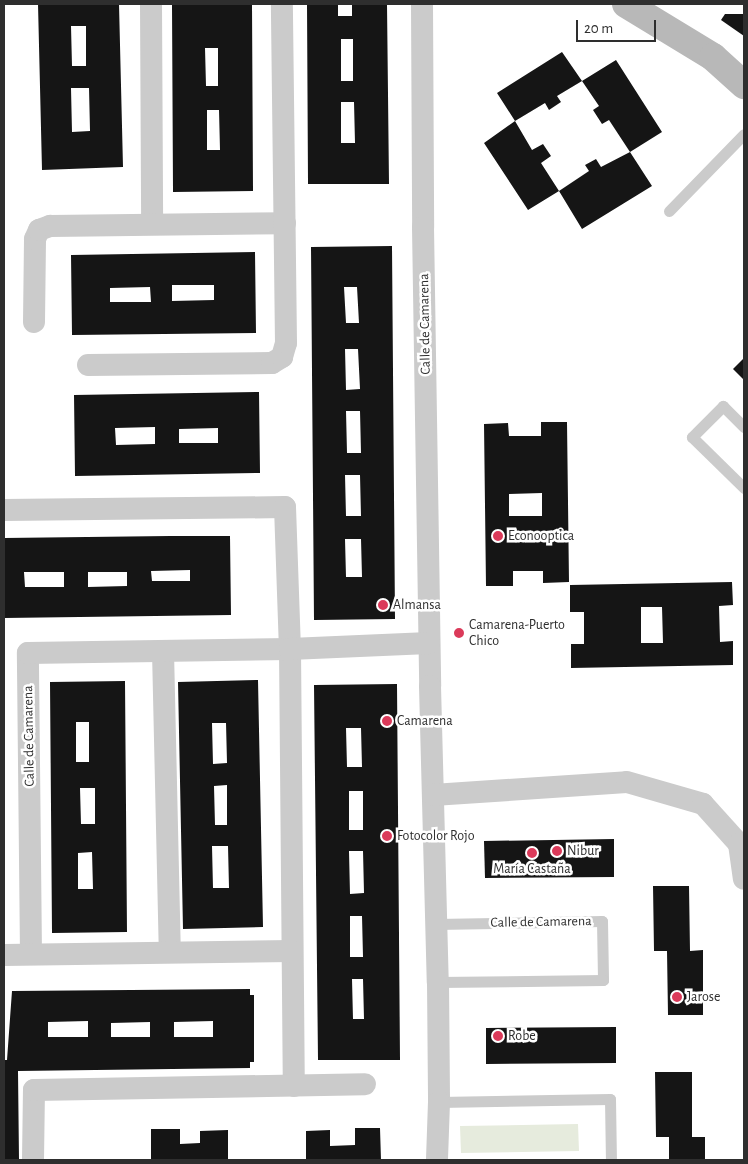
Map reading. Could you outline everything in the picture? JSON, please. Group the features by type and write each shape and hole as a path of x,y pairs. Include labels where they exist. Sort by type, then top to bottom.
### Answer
{"street":[{"path":"151,4 152,224"},
{"path":"88,365 272,363 282,357 286,343 282,4"},
{"name":"Calle de Camarena","path":"422,4 422,218 429,643 438,982 439,1102 437,1160"},
{"path":"626,4 713,57 744,85"},
{"path":"34,322 35,239 38,230 50,226 285,223"},
{"path":"4,510 285,508 290,649 294,1086"},
{"name":"Calle de Camarena","path":"31,954 28,654 290,649 429,643"},
{"path":"163,651 170,951"},
{"path":"433,795 627,782 703,804 738,844 744,879"},
{"path":"4,955 170,951 292,951"},
{"path":"33,1160 34,1090 365,1084"}],"lane":[{"path":"669,211 744,134"},
{"path":"744,427 723,406 692,437 744,488"},
{"name":"Calle de Camarena","path":"436,924 602,921 603,980 438,982"},
{"path":"439,1102 610,1099 611,1160"}],"shaded area":[{"path":"578,1124 579,1151 461,1153 460,1126"}],"building":[{"path":"38,4 119,4 123,167 42,170","holes":["71,26 86,26 86,66 72,66","71,88 89,88 90,131 72,132"]},
{"path":"252,4 253,191 173,192 172,5","holes":["205,48 218,48 218,86 206,86","207,110 219,110 220,150 207,150"]},
{"path":"307,4 338,4 338,16 352,16 352,4 387,4 389,184 308,184","holes":["341,39 353,39 353,81 341,81","341,102 354,102 355,143 341,143"]},
{"path":"725,14 744,14 744,36 721,20"},
{"path":"562,52 582,81 557,96 561,102 549,110 545,103 515,121 497,93"},
{"path":"616,60 662,132 630,152 609,120 602,124 593,110 599,106 582,81"},
{"path":"515,121 532,150 543,144 551,156 541,163 559,191 528,210 484,143"},
{"path":"630,152 652,186 582,229 559,191 589,171 585,165 596,159 601,167"},
{"path":"392,246 395,619 314,620 311,247","holes":["344,287 357,287 359,323 346,323","345,349 358,349 360,389 346,390","346,411 360,411 361,453 347,453","345,475 360,475 361,516 346,516","345,539 361,539 362,577 346,577"]},
{"path":"255,252 256,333 72,335 71,255","holes":["172,285 214,285 214,300 172,301","150,287 151,302 110,302 110,288"]},
{"path":"744,358 744,380 733,369"},
{"path":"259,392 260,473 75,476 74,395","holes":["155,427 155,444 116,445 115,428","218,428 218,443 179,443 179,429"]},
{"path":"541,422 567,422 569,582 543,583 543,571 513,571 513,586 486,586 484,424 508,423 509,436 541,436","holes":["542,493 542,516 509,516 509,494"]},
{"path":"230,536 231,615 4,618 4,538","holes":["190,570 190,581 152,581 151,571","24,572 64,572 64,587 25,587","88,572 127,572 127,586 88,587"]},
{"path":"732,582 733,605 719,606 720,642 733,641 733,665 571,668 571,644 584,644 584,612 570,612 570,585","holes":["641,607 662,607 663,643 641,643"]},
{"path":"258,680 263,927 183,929 178,682","holes":["212,723 226,723 227,763 213,764","227,785 227,825 215,825 214,786","212,846 228,846 229,888 213,888"]},
{"path":"125,681 127,932 52,933 50,682","holes":["76,722 89,722 89,762 76,762","80,788 95,788 95,824 81,824","92,852 93,889 78,889 78,853"]},
{"path":"397,684 400,1060 318,1060 314,685","holes":["346,728 361,728 362,767 347,767","349,791 363,791 363,830 349,830","349,851 363,851 364,893 350,894","350,916 362,916 363,957 350,957","352,979 363,979 364,1019 353,1019"]},
{"path":"614,839 614,877 485,878 484,841"},
{"path":"653,886 689,886 690,951 703,950 703,1015 668,1015 667,951 654,951"},
{"path":"250,989 250,995 254,995 254,1062 250,1062 250,1068 18,1071 19,1160 4,1160 4,1060 7,1060 12,991","holes":["88,1021 88,1037 48,1037 48,1022","213,1021 213,1037 174,1037 174,1022","150,1022 150,1037 111,1037 111,1023"]},
{"path":"616,1027 616,1063 486,1064 486,1028"},
{"path":"655,1072 692,1072 692,1137 705,1137 705,1160 669,1160 669,1137 656,1137"},
{"path":"355,1128 380,1128 381,1160 306,1160 306,1131 330,1130 330,1146 355,1145"},
{"path":"151,1129 180,1129 180,1144 200,1143 200,1131 228,1130 228,1160 151,1160"}],"place":[{"name":"Econooptica","path":"498,536"},
{"name":"Almansa","path":"383,605"},
{"name":"Camarena-Puerto Chico","path":"459,633"},
{"name":"Camarena","path":"387,721"},
{"name":"Fotocolor Rojo","path":"387,836"},
{"name":"Nibur","path":"557,851"},
{"name":"María Castaña","path":"532,853"},
{"name":"Jarose","path":"677,997"},
{"name":"Robe","path":"498,1036"}]}
